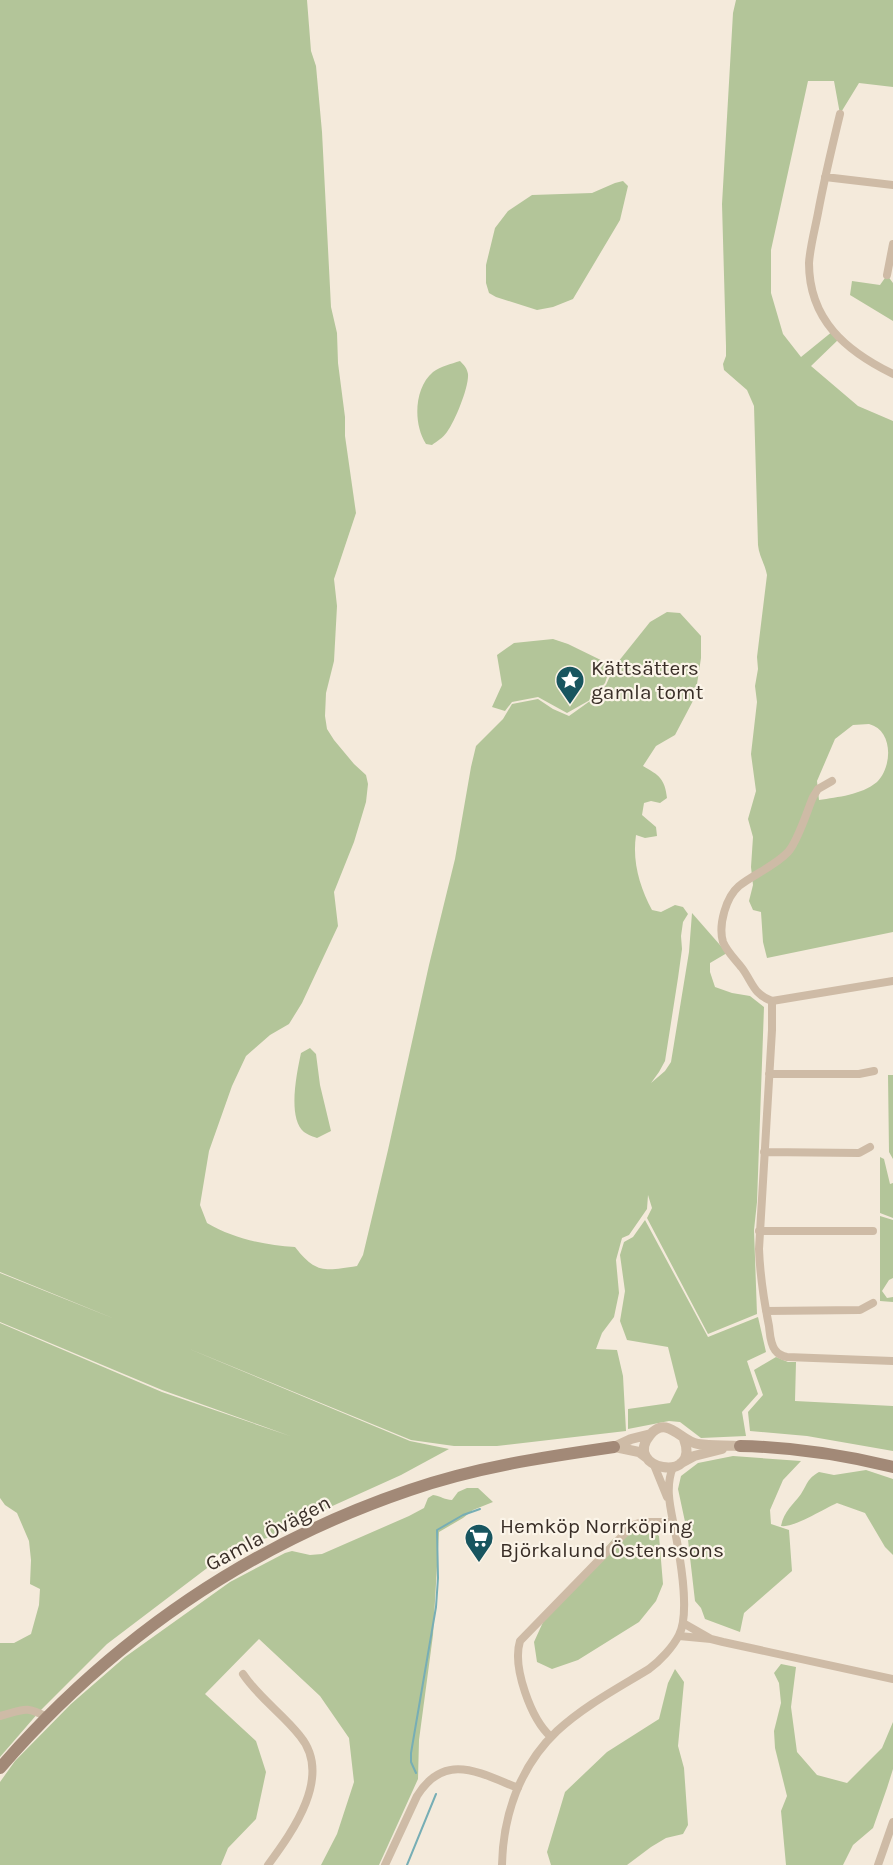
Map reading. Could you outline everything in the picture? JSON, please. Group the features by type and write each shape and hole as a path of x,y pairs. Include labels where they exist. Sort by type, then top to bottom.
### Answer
{"main road":[{"name":"Gamla Övägen","path":"740,1446 834,1455 893,1467"},
{"name":"Gamla Övägen","path":"0,1768 27,1736 92,1674 161,1618 218,1579 280,1544 346,1514 411,1489 495,1466 615,1448"}],"street":[{"path":"840,114 809,260 810,279 816,304 824,320 840,338 869,361 893,374"},
{"path":"825,177 893,185"},
{"path":"887,276 893,244"},
{"path":"832,781 818,789 813,797 789,851 737,888 730,897 722,924 723,941 750,978 753,988 762,997 772,1001 893,981"},
{"path":"772,1001 759,1231 760,1278 772,1344 776,1352 781,1355 893,1361"},
{"path":"769,1074 859,1074 874,1071"},
{"path":"764,1152 859,1153 870,1147"},
{"path":"759,1231 873,1231"},
{"path":"766,1311 860,1310 873,1303"},
{"name":"Gamla Övägen","path":"615,1448 631,1439 666,1428 677,1431 684,1439 700,1444 740,1446"},
{"path":"502,1865 505,1826 518,1788 532,1761 551,1737 578,1714 649,1669 679,1636 683,1623 684,1606 682,1576 669,1500 645,1453 646,1443 651,1434"},
{"path":"669,1500 669,1486 686,1449 684,1439"},
{"name":"Gamla Övägen","path":"615,1448 639,1452 651,1462 665,1468 677,1466 694,1456 711,1451 740,1446"},
{"path":"551,1737 542,1729 523,1686 517,1654 520,1641 633,1525 642,1522 674,1522"},
{"path":"683,1623 711,1638"},
{"path":"679,1636 711,1638 893,1679"},
{"path":"243,1674 252,1688 300,1734 311,1753 313,1764 313,1780 298,1821 268,1865"},
{"path":"0,1716 25,1708 47,1717"},
{"path":"385,1865 417,1796 433,1777 443,1771 460,1768 474,1770 518,1788"},
{"path":"878,1865 893,1822"}],"green space":[{"path":"0,0 307,0 322,132 331,307 337,333 345,436 356,513 334,579 337,606 334,661 326,693 325,716 327,729 354,764 366,775 368,784 366,802 354,842 334,892 338,926 302,1003 289,1024 270,1035 246,1056 232,1086 209,1151 200,1205 207,1223 217,1229 250,1240 295,1247 315,1266 337,1269 357,1266 363,1255 455,859 476,746 503,719 512,704 538,699 569,716 590,701 606,685 614,667 650,622 667,612 680,613 701,636 701,658 695,697 675,735 656,746 643,766 660,778 665,786 667,798 660,803 651,801 644,803 642,815 656,827 657,836 645,838 636,835 636,865 641,883 652,910 661,912 675,905 683,907 688,914 683,922 682,949 665,1061 651,1083 665,1071 671,1062 689,952 692,913 727,953 710,963 710,972 715,987 750,996 764,1007 754,1230 757,1314 708,1334 647,1218 652,1208 648,1195 647,1209 629,1235 622,1238 616,1260 619,1293 614,1317 602,1333 596,1349 617,1350 623,1376 626,1431 497,1446 454,1446 411,1440 187,1348 410,1441 449,1449 401,1475 271,1537 247,1543 219,1559 107,1644 39,1712 0,1757 0,1643 14,1643 31,1634 39,1605 40,1589 30,1584 29,1541 17,1513 5,1505 0,1498 0,1323 162,1392 290,1436 162,1390 0,1322 0,1273 115,1319 0,1272"},
{"path":"736,0 893,0 893,87 859,83 840,114 834,81 808,81 771,250 771,293 783,334 801,357 833,331 840,338 811,366 858,406 893,421 893,932 767,958 763,942 761,912 753,910 749,901 753,885 751,867 753,837 748,819 756,791 751,754 757,702 755,686 758,669 757,657 767,575 758,545 754,406 747,390 724,370 723,364 726,346 722,204 733,13","holes":["869,724 883,733 888,749 886,767 877,782 857,793 819,800 817,781 835,739 853,725"]},
{"path":"623,181 628,186 620,220 573,299 553,307 537,310 489,293 486,283 486,265 495,228 508,211 532,195 592,193"},
{"path":"887,275 893,283 893,321 850,295 852,281 880,285"},
{"path":"460,361 468,374 464,395 444,436 432,445 426,444 417,417 422,387 433,372"},
{"path":"553,639 611,665 605,683 590,700 567,713 538,697 512,702 505,711 492,707 502,685 497,655 514,643"},
{"path":"310,1048 316,1054 320,1085 331,1131 317,1138 304,1132 299,1125 295,1106 301,1053"},
{"path":"888,1075 893,1075 893,1159 889,1152"},
{"path":"880,1157 884,1159 890,1184 893,1183 893,1218 880,1213"},
{"path":"880,1216 893,1220 893,1278 882,1291 887,1298 893,1297 893,1302 880,1301"},
{"path":"645,1220 708,1337 758,1317 766,1352 747,1361 758,1394 742,1412 746,1436 701,1438 680,1422 669,1421 628,1429 628,1409 670,1403 678,1387 668,1347 627,1340 620,1321 625,1291 620,1255 624,1242 633,1237"},
{"path":"776,1357 788,1362 796,1362 795,1401 893,1406 893,1451 807,1436 750,1431 748,1412 763,1395 754,1370"},
{"path":"733,1456 801,1461 783,1480 770,1510 771,1524 789,1530 792,1571 744,1613 740,1632 705,1619 701,1608 695,1601 687,1531 678,1489 681,1476 698,1463"},
{"path":"866,1470 893,1479 893,1555 885,1547 865,1513 837,1503 801,1521 781,1526 787,1512 810,1479 819,1472 834,1475"},
{"path":"467,1488 478,1488 493,1502 473,1510 439,1532 433,1635 419,1740 418,1779 379,1865 321,1865 337,1834 354,1782 349,1738 320,1696 259,1639 205,1694 256,1741 266,1772 256,1819 228,1848 221,1865 0,1865 0,1782 15,1761 71,1704 125,1657 230,1582 285,1553 292,1551 310,1555 322,1554 409,1516 424,1508 428,1498 433,1495 452,1500 458,1492"},
{"path":"635,1529 650,1529 659,1536 663,1584 656,1601 639,1622 578,1660 552,1669 537,1662 534,1642 544,1620 613,1539"},
{"path":"781,1664 796,1667 791,1707 797,1752 817,1775 847,1783 882,1748 893,1722 893,1769 887,1788 873,1828 853,1845 843,1865 786,1865 781,1811 787,1796 775,1748 774,1731 781,1703 779,1683 774,1673"},
{"path":"675,1669 684,1682 678,1746 684,1768 688,1825 683,1834 666,1838 627,1865 551,1865 547,1852 565,1792 607,1752 659,1719 668,1683"}],"waterway":[{"path":"416,1773 411,1762 411,1753 436,1607 437,1530 463,1515 480,1509"},
{"path":"407,1865 436,1794"}],"place":[{"name":"Kättsätters gamla tomt","path":"570,706"},
{"name":"Hemköp Norrköping Björkalund Östenssons","path":"479,1564"}]}
